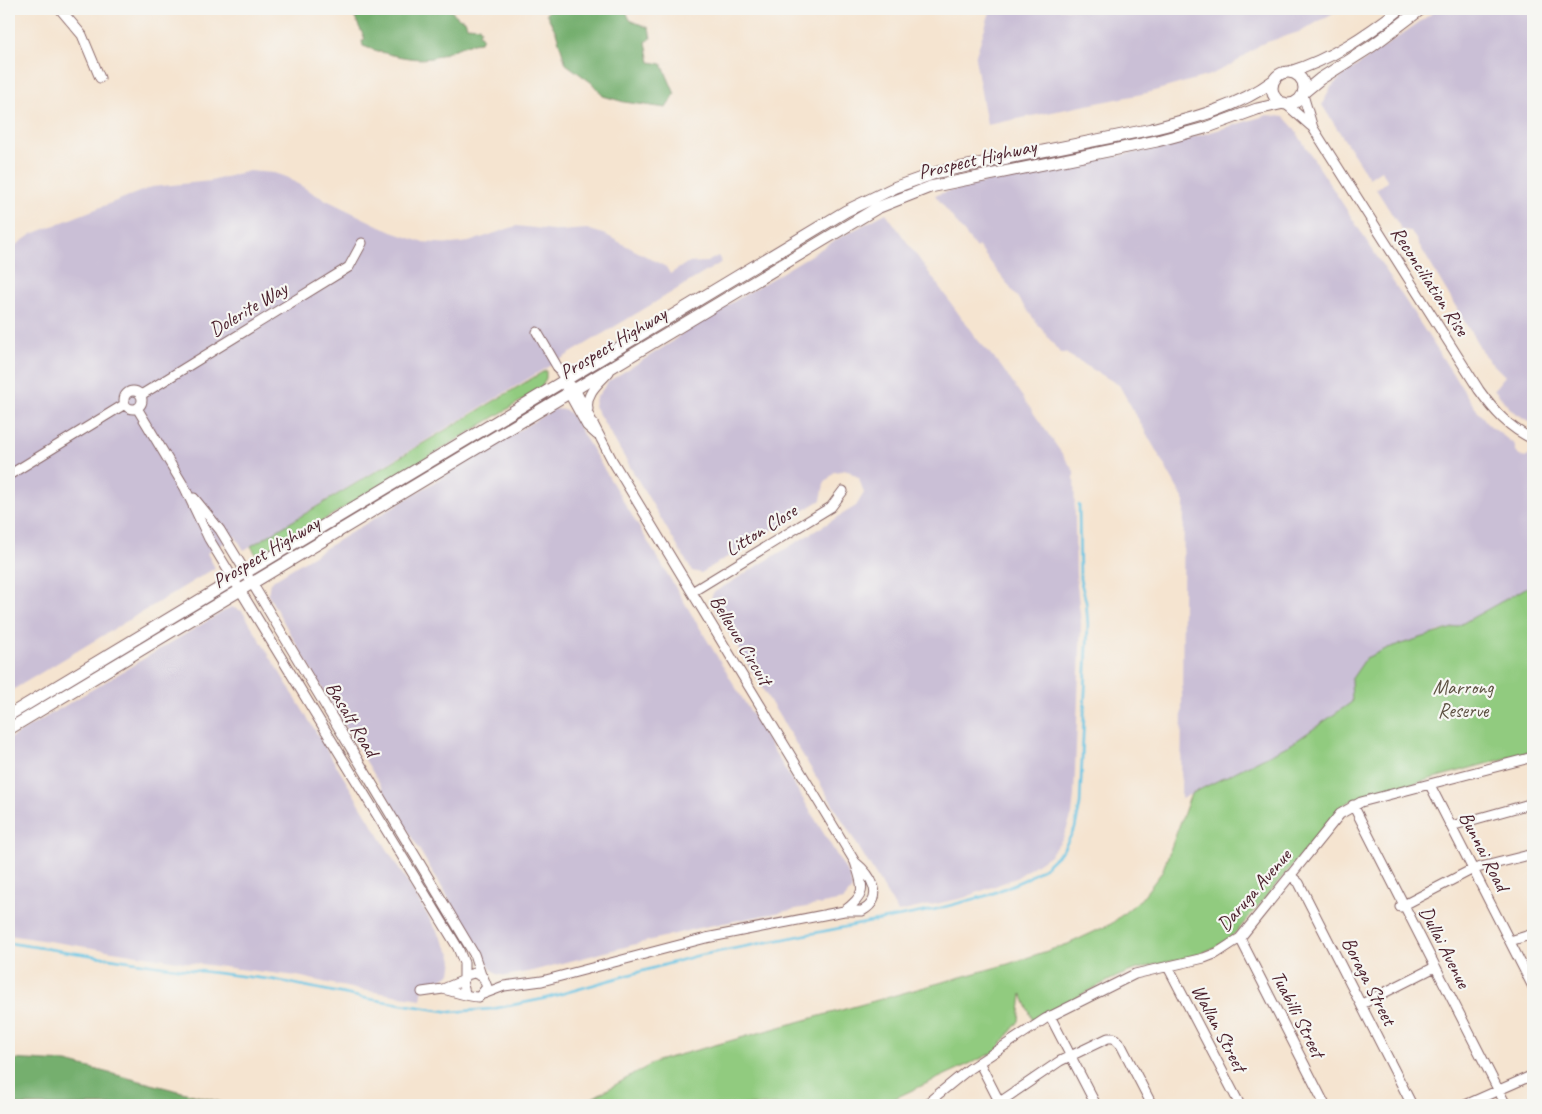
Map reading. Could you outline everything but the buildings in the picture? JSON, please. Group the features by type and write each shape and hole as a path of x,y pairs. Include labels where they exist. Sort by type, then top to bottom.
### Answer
{"main road":[{"path":"1400,9 1347,47 1319,62 1279,74 1273,81 1274,96 1285,104 1296,102 1320,78 1372,46 1421,9"},
{"path":"1290,72 1300,77 1304,85 1303,94"},
{"name":"Prospect Highway","path":"248,578 565,380 846,211 896,187 938,172 1176,122 1245,98 1273,81"},
{"name":"Prospect Highway","path":"9,715 571,391 865,214 917,192 1157,140 1205,128 1257,109 1285,104"},
{"name":"Prospect Highway","path":"9,728 236,585"}],"street":[{"path":"60,9 82,35 100,78"},
{"name":"Reconciliation Rise","path":"1303,94 1313,128 1479,390 1500,416 1514,429 1533,439"},
{"name":"Reconciliation Rise","path":"1285,104 1313,128"},
{"name":"Dolerite Way","path":"141,395 349,267 362,242"},
{"path":"537,332 565,380"},
{"path":"589,414 587,403 590,394 617,363"},
{"name":"Bellevue Circuit","path":"565,380 587,426 598,435"},
{"path":"136,391 141,395 142,401 137,408 129,408 125,404 125,396 130,392 136,391"},
{"name":"Bellevue Circuit","path":"571,391 589,414 598,435 855,862 863,890 859,900 844,912"},
{"path":"9,475 125,404"},
{"name":"Basalt Road","path":"137,408 185,488 208,539 458,948 464,962 463,979"},
{"name":"Basalt Road","path":"185,488 220,530 334,724 474,954 482,976"},
{"name":"Litton Close","path":"692,592 830,507 843,491"},
{"path":"325,728 334,724"},
{"path":"1351,806 1533,757"},
{"name":"Bunnai Road","path":"1430,785 1533,986"},
{"path":"1451,826 1533,803"},
{"name":"Daruga Avenue","path":"925,1105 979,1062 1047,1017 1124,978 1217,953 1240,938 1340,814 1351,806"},
{"name":"Dullai Avenue","path":"1351,806 1496,1092 1500,1105"},
{"path":"1402,906 1473,869 1533,854"},
{"name":"Bellevue Circuit","path":"483,994 504,986 542,981 706,938 844,912 862,911 867,908 875,894 872,879 855,862"},
{"name":"Boraga Street","path":"1290,875 1299,883 1412,1105"},
{"path":"1510,941 1533,934"},
{"name":"Tuabilli Street","path":"1240,938 1325,1105"},
{"name":"Wallan Street","path":"1168,967 1240,1105"},
{"path":"1362,1004 1433,968"},
{"path":"422,992 443,989 470,974 482,976 504,986"},
{"path":"443,989 465,993 472,997 483,994 486,987 482,976"},
{"path":"463,979 465,993"},
{"path":"1047,1017 1096,1105"},
{"path":"979,1062 1000,1104 1068,1057 1105,1039 1114,1038 1121,1045 1152,1105"},
{"path":"1068,1057 1090,1105"},
{"path":"1466,1105 1533,1075"},
{"name":"Dullai Avenue","path":"1496,1092 1506,1105"}],"shaded area":[{"path":"991,9 1340,9 1302,31 1261,44 1233,64 1210,75 1147,93 987,125 975,58"},
{"path":"1438,9 1533,9 1533,424 1511,410 1494,389 1505,376 1485,356 1411,231 1402,230 1376,189 1388,181 1381,170 1369,178 1322,105 1331,87 1344,75"},
{"path":"1268,115 1284,117 1293,127 1471,402 1488,424 1515,445 1515,451 1520,456 1525,458 1533,453 1533,584 1456,627 1436,632 1351,680 1352,702 1293,743 1181,799 1184,500 1119,385 1065,353 1060,353 978,246 976,248 935,195 992,180 1153,149"},
{"path":"249,171 274,173 286,177 318,196 392,232 421,242 452,244 469,242 516,226 561,231 587,229 606,235 666,267 670,274 687,263 707,262 718,256 722,262 244,550 235,536 207,553 215,568 9,692 9,250 32,234 152,187 211,181"},
{"path":"886,213 976,338 1000,365 1074,471 1076,575 1081,624 1074,795 1072,815 1063,838 1050,855 1016,878 963,898 898,912 710,602 713,593 856,506 864,493 859,478 847,470 834,472 824,484 821,500 701,573 692,571 594,406 596,398 609,381 672,342 685,331 839,238"},
{"path":"554,409 566,410 572,416 850,877 852,889 843,900 698,928 532,971 506,976 497,974 491,969 316,678 268,595 270,582"},
{"path":"231,607 242,611 246,617 451,954 453,960 451,973 441,980 424,983 421,999 355,989 297,976 184,962 9,935 9,739"}],"green space":[{"path":"348,9 449,9 459,18 465,20 467,26 479,27 481,31 479,33 483,39 480,42 468,44 427,59 409,58 379,52 363,46 362,41 365,39 352,12"},
{"path":"550,9 625,9 630,20 649,28 651,38 646,42 650,62 662,64 675,94 666,108 624,102 603,96 592,83 566,64 556,32 546,13"},
{"path":"546,370 546,378 541,389 259,559 251,546"},
{"name":"Marrong Reserve","path":"1533,584 1533,751 1353,800 1343,805 1239,929 1227,940 1213,948 1199,954 1152,965 1121,975 1033,1021 1022,994 1019,1021 995,1052 880,1105 580,1105 657,1061 1008,964 1068,944 1111,924 1141,899 1162,872 1191,794 1293,743 1352,702 1351,680 1366,658 1388,648 1456,627"},
{"path":"9,1059 67,1062 232,1105 9,1105"}],"waterway":[{"path":"9,943 183,969 275,980 369,999 451,1012 492,1009 543,999 696,956 933,910 989,895 1026,879 1045,867 1063,850 1075,828 1080,805 1088,625 1086,601 1080,579 1079,505"}]}
